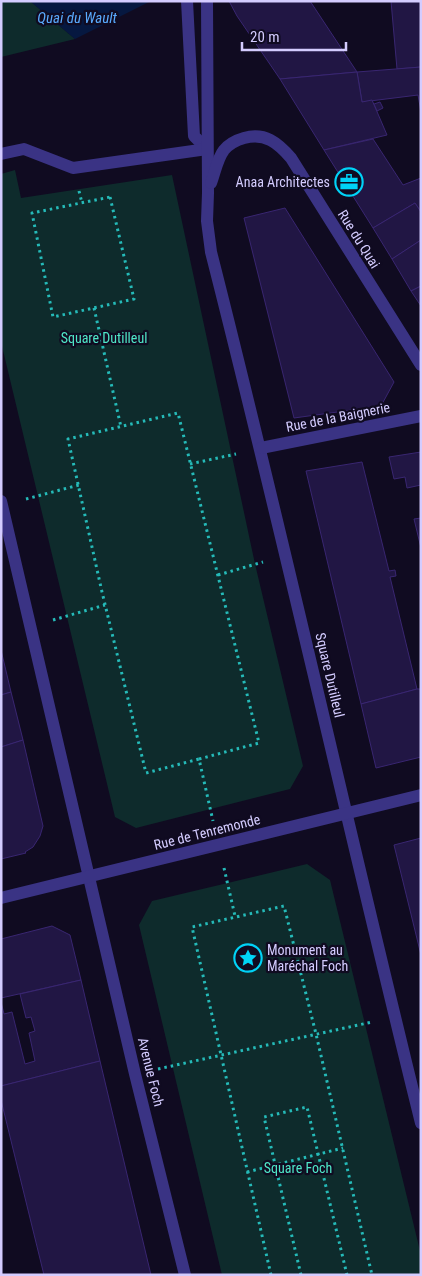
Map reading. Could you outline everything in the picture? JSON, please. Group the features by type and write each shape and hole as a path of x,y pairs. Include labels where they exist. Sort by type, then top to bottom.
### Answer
{"street":[{"path":"187,1 194,136 207,149"},
{"path":"208,1 208,193"},
{"name":"Rue du Quai","path":"208,193 218,160 224,150 236,141 253,136 269,138 280,146 291,158 421,366"},
{"path":"1,154 24,149 73,168 207,149"},
{"name":"Square Dutilleul","path":"208,193 207,221 211,252 261,448 346,814"},
{"name":"Rue de la Baignerie","path":"261,448 421,416"},
{"path":"2,503 89,876"},
{"name":"Rue de Tenremonde","path":"1,898 421,795"},
{"path":"346,814 421,1124"},
{"name":"Avenue Foch","path":"89,876 185,1275"}],"path":[{"path":"110,196 134,299 94,308 53,317 32,213 110,196"},
{"path":"94,308 121,427"},
{"path":"178,413 190,464 259,742 146,773 105,605 68,438 178,413"},
{"path":"190,464 261,448"},
{"path":"2,503 79,485"},
{"path":"218,575 286,556"},
{"path":"30,626 105,605"},
{"path":"200,759 235,916"},
{"path":"271,1275 192,927 284,906 372,1275"},
{"path":"136,1074 394,1016"},
{"path":"301,1275 264,1117 307,1106 347,1275"},
{"path":"247,1172 343,1148"}],"green space":[{"path":"1,1 30,1 75,39 1,57"},
{"name":"Square Dutilleul","path":"15,170 21,198 172,175 255,564 303,766 290,789 136,828 115,817 1,342 1,174"},
{"name":"Square Foch","path":"307,864 330,880 421,1255 421,1275 222,1275 139,925 152,901"}],"water":[{"name":"Quai du Wault","path":"30,1 151,1 75,39"}],"building":[{"path":"229,1 310,1 357,72 280,79 237,16"},
{"path":"391,1 421,1 421,67 397,69"},
{"path":"421,67 421,112 418,95 362,102 357,72"},
{"path":"357,72 362,102 372,100 387,135 324,150 280,79"},
{"path":"380,102 383,108 377,111 374,104"},
{"path":"373,139 403,185 421,178 421,212 415,203 373,228 324,150"},
{"path":"415,203 421,212 421,240 392,259 373,228"},
{"path":"285,208 394,382 381,406 294,418 244,218"},
{"path":"421,240 421,286 411,291 392,259"},
{"path":"421,286 421,306 411,291"},
{"path":"421,452 421,485 407,488 405,477 394,479 389,457"},
{"path":"362,462 389,571 395,570 396,576 390,577 417,689 361,704 306,471"},
{"path":"421,518 421,548 414,519"},
{"path":"1,650 11,692 1,695"},
{"path":"421,689 421,757 376,768 361,704"},
{"path":"11,692 23,740 1,747 1,695"},
{"path":"23,740 43,826 40,836 33,847 26,853 1,859 1,747"},
{"path":"421,838 421,955 394,845"},
{"path":"52,926 70,935 81,980 1,998 1,939"},
{"path":"81,980 100,1061 1,1086 1,1002 4,1014 12,1012 25,1064 35,1061 29,1033 35,1031 31,1017 26,1018 20,994"},
{"path":"100,1061 151,1275 44,1275 1,1100 1,1086"}],"place":[{"name":"Anaa Architectes","path":"349,182"},
{"name":"Monument au Maréchal Foch","path":"248,958"}]}
